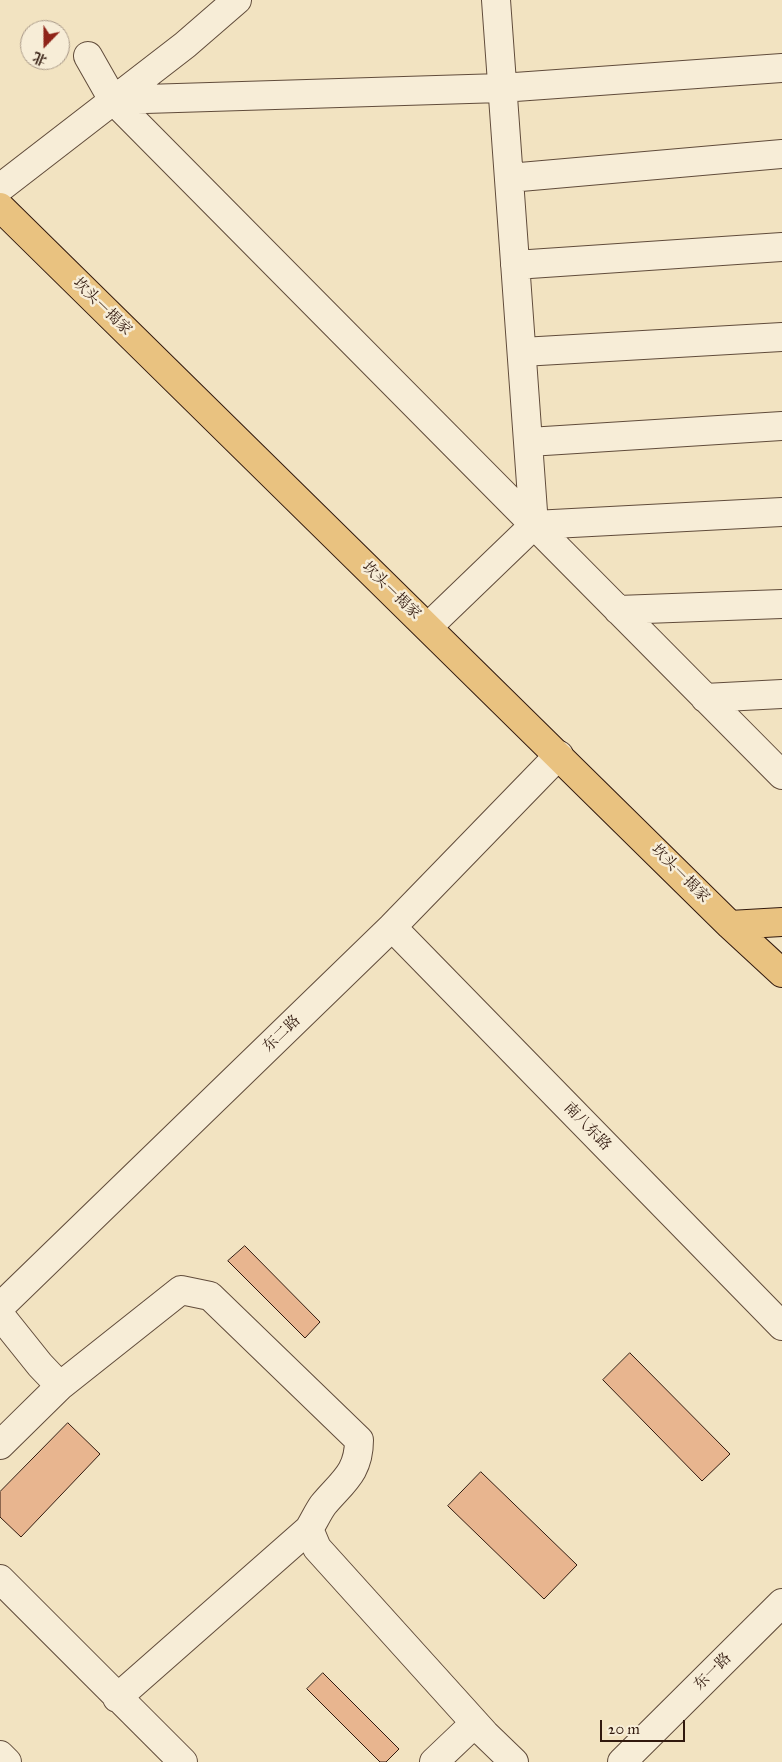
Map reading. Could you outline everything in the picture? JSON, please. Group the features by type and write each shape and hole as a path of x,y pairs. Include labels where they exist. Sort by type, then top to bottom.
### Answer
{"main road":[{"name":"坎头－揭家","path":"0,207 782,973"},
{"path":"730,924 782,922"}],"lane":[{"path":"0,188 184,45 237,0"},
{"path":"496,0 534,525"},
{"path":"88,56 113,100 782,775"},
{"path":"113,100 501,88 782,68"},
{"path":"508,178 782,154"},
{"path":"515,265 782,247"},
{"path":"522,352 782,337"},
{"path":"529,442 782,426"},
{"path":"428,627 534,525 782,512"},
{"path":"618,610 782,604"},
{"path":"705,698 782,694"},
{"name":"东二路","path":"0,1307 392,927 558,755"},
{"name":"南八东路","path":"392,927 782,1326"},
{"path":"0,1445 60,1386 181,1290 210,1296 359,1440 359,1454 353,1470 322,1507 309,1530 117,1698"},
{"path":"0,1315 40,1366 60,1386"},
{"path":"309,1530 317,1548 475,1723 514,1762"},
{"path":"0,1579 183,1762"},
{"name":"东一路","path":"622,1762 782,1603"},
{"path":"434,1762 475,1723"},
{"path":"0,1755 7,1762"}],"building":[{"path":"245,1246 320,1322 305,1338 228,1261"},
{"path":"630,1353 730,1454 702,1481 603,1380"},
{"path":"68,1423 100,1454 21,1537 0,1517 0,1492"},
{"path":"481,1472 577,1565 544,1599 448,1506"},
{"path":"323,1673 399,1749 386,1762 380,1762 307,1689"}]}
